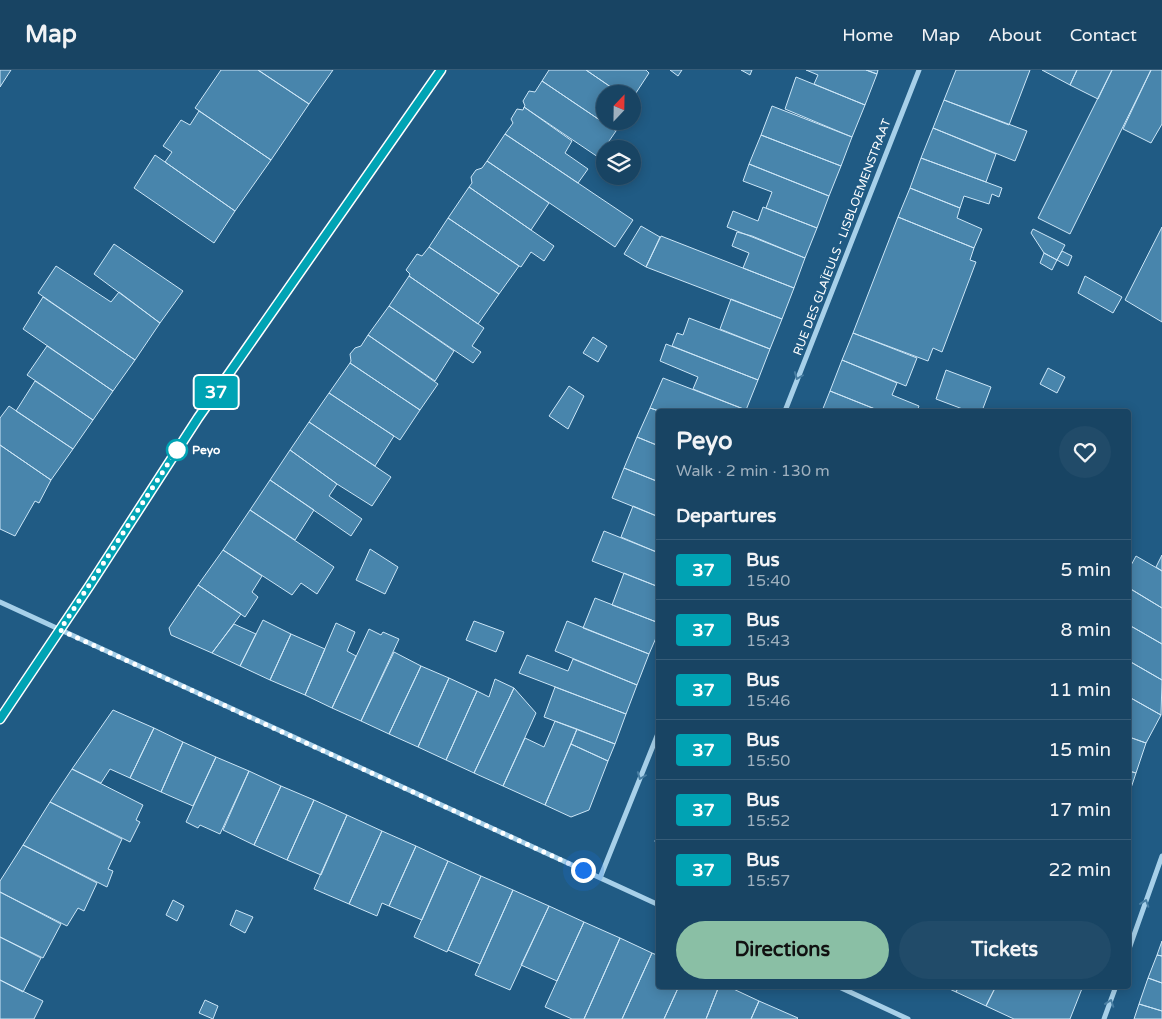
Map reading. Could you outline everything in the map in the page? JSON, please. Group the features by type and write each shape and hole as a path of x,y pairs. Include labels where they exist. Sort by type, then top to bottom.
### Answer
{"street":[{"path":"0,719 198,418 441,70"},
{"name":"RUE DES GLAÏEULS - LISBLOEMENSTRAAT","path":"786,409 919,70"},
{"path":"0,602 656,904"},
{"path":"600,878 656,738"},
{"path":"1131,943 1162,856"},
{"path":"843,989 908,1019"},
{"path":"1104,1019 1115,989"}],"building":[{"path":"0,70 11,70 0,87"},
{"path":"221,70 258,70 309,104 271,160 195,108"},
{"path":"258,70 333,70 309,104"},
{"path":"549,70 586,70 608,85 596,85 596,117 542,81"},
{"path":"586,70 646,70 649,73 641,85 608,85"},
{"path":"670,70 682,70 678,76"},
{"path":"741,70 752,70 750,75"},
{"path":"806,70 866,70 877,74 865,105 814,84 818,75"},
{"path":"866,70 878,70 877,74"},
{"path":"956,70 1030,70 1009,125 944,100"},
{"path":"1042,70 1077,70 1070,85"},
{"path":"1077,70 1112,70 1098,99 1070,85"},
{"path":"1112,70 1151,70 1070,234 1038,218"},
{"path":"1151,70 1162,70 1162,124 1151,143 1123,129"},
{"path":"796,77 865,105 852,137 785,109"},
{"path":"542,81 596,117 596,130 616,131 610,140 596,140 596,156 524,107 523,101 529,91 535,92"},
{"path":"944,100 1027,131 1015,161 933,128"},
{"path":"772,106 852,137 841,166 761,135"},
{"path":"524,107 572,141 565,153 588,169 578,183 505,134 513,123 511,119 517,109 523,110"},
{"path":"199,111 271,160 235,211 165,162 172,152 163,146 181,120 190,125"},
{"path":"933,128 996,154 986,182 921,158"},
{"path":"505,134 633,220 615,247 487,161"},
{"path":"761,135 841,166 829,196 749,164"},
{"path":"155,155 235,211 214,243 134,188"},
{"path":"921,158 1002,188 999,197 992,194 989,204 964,196 960,208 910,188"},
{"path":"487,161 549,203 531,230 469,187 472,183 471,177"},
{"path":"749,164 829,196 817,228 766,208 772,192 743,181"},
{"path":"469,187 554,246 544,261 531,252 521,267 448,218"},
{"path":"910,188 960,208 957,218 982,229 974,248 898,217"},
{"path":"763,207 817,228 805,258 727,227 733,211 758,221"},
{"path":"898,217 974,248 970,260 976,262 942,352 933,348 928,361 853,333"},
{"path":"448,218 519,266 499,294 429,247"},
{"path":"641,226 660,237 646,267 624,254"},
{"path":"1162,227 1162,322 1125,300"},
{"path":"1033,229 1065,245 1057,260 1044,253 1031,233"},
{"path":"737,232 752,236 805,258 794,288 743,268 749,253 732,246"},
{"path":"661,236 794,288 782,319 646,267"},
{"path":"114,244 183,291 160,323 94,274"},
{"path":"429,247 499,294 478,324 409,276 410,274 406,270 417,254 422,256"},
{"path":"1062,251 1072,256 1068,266 1057,260"},
{"path":"1044,253 1057,260 1052,270 1040,263"},
{"path":"56,266 111,302 119,292 160,323 135,360 38,293"},
{"path":"409,276 484,328 472,346 481,352 473,363 389,306"},
{"path":"1085,276 1122,297 1113,313 1078,293"},
{"path":"43,297 135,360 113,391 23,329"},
{"path":"731,299 782,319 770,349 720,329"},
{"path":"389,306 454,351 435,381 368,335"},
{"path":"689,318 770,349 758,380 672,346 677,333 683,335"},
{"path":"853,333 917,358 906,386 842,360"},
{"path":"368,335 438,384 420,410 350,363 350,354 355,348 361,346"},
{"path":"593,337 607,346 598,362 583,353"},
{"path":"666,344 758,380 746,409 743,409 693,389 698,377 660,361"},
{"path":"47,346 113,391 93,420 27,375"},
{"path":"842,360 897,383 892,395 919,406 918,409 875,409 830,391"},
{"path":"350,363 420,410 400,440 329,393"},
{"path":"1048,368 1065,377 1057,393 1040,384"},
{"path":"946,370 991,387 983,409 963,409 936,399"},
{"path":"663,378 743,409 656,410 650,408"},
{"path":"35,381 93,420 73,449 16,411"},
{"path":"569,386 584,396 568,429 549,416"},
{"path":"830,391 875,409 823,409"},
{"path":"329,393 394,436 375,466 309,422"},
{"path":"9,406 73,449 51,480 0,445 0,418"},
{"path":"650,408 656,410 656,445 637,437"},
{"path":"309,422 391,477 372,506 337,484 290,450"},
{"path":"637,437 656,445 656,481 624,468"},
{"path":"0,445 51,480 39,503 35,501 15,536 0,529"},
{"path":"290,450 337,484 329,496 362,519 351,536 270,480"},
{"path":"624,468 656,481 656,516 612,498"},
{"path":"270,480 314,510 295,540 250,510"},
{"path":"633,506 656,516 656,552 621,537"},
{"path":"250,510 334,567 317,594 301,583 292,595 223,550"},
{"path":"604,531 656,552 656,586 592,561"},
{"path":"370,549 398,567 385,594 356,580"},
{"path":"223,550 262,576 252,592 258,597 245,617 198,585"},
{"path":"1162,555 1162,571 1156,567"},
{"path":"1136,556 1162,571 1162,608 1131,589 1131,565"},
{"path":"624,573 656,586 656,622 612,605"},
{"path":"198,585 241,614 212,653 171,635 169,628"},
{"path":"1131,589 1162,608 1162,644 1131,626"},
{"path":"595,598 656,622 656,638 649,654 583,628"},
{"path":"263,620 291,634 270,680 240,666"},
{"path":"474,621 504,632 496,652 466,640"},
{"path":"567,621 649,654 637,685 555,651"},
{"path":"336,623 355,632 347,651 356,656 332,708 305,695"},
{"path":"234,624 256,634 240,666 212,653"},
{"path":"1131,626 1162,644 1162,680 1131,662"},
{"path":"369,629 381,635 383,632 399,639 361,721 332,708"},
{"path":"291,634 325,649 305,695 270,680"},
{"path":"394,652 421,666 389,734 361,721"},
{"path":"527,655 568,671 573,659 637,685 626,714 519,673"},
{"path":"1131,662 1162,680 1161,715 1131,698"},
{"path":"421,666 449,678 418,747 389,734"},
{"path":"449,678 477,691 446,760 418,747"},
{"path":"495,679 514,688 474,773 446,760 477,691 489,697"},
{"path":"555,687 626,714 615,744 544,717"},
{"path":"514,688 536,713 503,786 474,773"},
{"path":"1131,698 1161,715 1146,743 1131,738"},
{"path":"113,710 154,728 130,778 110,769 101,783 72,769"},
{"path":"555,721 577,729 545,805 503,786 525,738 544,747"},
{"path":"154,728 183,742 161,792 130,778"},
{"path":"577,729 615,744 608,761 571,744"},
{"path":"1131,738 1146,743 1136,773 1131,772"},
{"path":"183,742 216,757 193,806 161,792"},
{"path":"571,744 608,761 589,810 571,817 545,805"},
{"path":"216,757 249,771 220,834 200,825 198,828 186,822"},
{"path":"72,769 143,805 136,820 140,822 130,842 50,802"},
{"path":"249,771 281,786 254,845 223,830"},
{"path":"1131,772 1136,773 1131,788"},
{"path":"281,786 314,800 287,860 254,845"},
{"path":"314,800 347,815 321,875 287,860"},
{"path":"50,802 122,839 108,869 113,871 107,887 23,845"},
{"path":"347,815 382,831 349,904 314,889"},
{"path":"382,831 416,846 389,906 382,903 377,916 349,904"},
{"path":"23,845 97,883 84,911 78,908 67,926 0,892 0,881"},
{"path":"416,846 448,861 422,920 389,906"},
{"path":"448,861 481,876 447,952 414,937"},
{"path":"481,876 513,890 480,964 448,950"},
{"path":"513,890 549,906 510,990 475,975"},
{"path":"0,892 61,924 43,958 0,937"},
{"path":"173,900 184,906 177,921 166,915"},
{"path":"549,906 584,922 557,981 521,965"},
{"path":"236,910 253,917 245,933 230,925"},
{"path":"584,922 620,938 584,1019 572,1019 545,1007"},
{"path":"0,937 41,958 23,992 0,980"},
{"path":"620,938 652,953 622,1019 584,1019"},
{"path":"1162,941 1162,956 1157,955"},
{"path":"652,953 656,955 656,989 678,989 664,1019 622,1019"},
{"path":"1157,955 1162,956 1162,983 1148,978"},
{"path":"1148,978 1162,983 1162,1011 1139,1004"},
{"path":"0,980 43,1001 34,1019 0,1019"},
{"path":"678,989 718,989 706,1019 664,1019"},
{"path":"718,989 733,989 759,1001 751,1019 706,1019"},
{"path":"958,989 994,989 986,1006 956,992"},
{"path":"994,989 1082,989 1070,1019 1014,1019 986,1006"},
{"path":"205,1000 218,1006 213,1019 199,1013"},
{"path":"759,1001 798,1018 751,1019"},
{"path":"1139,1004 1162,1011 1162,1019 1134,1019"}],"bus line":[{"name":"37","path":"0,719 90,585 198,418 441,70"}],"place":[{"name":"Peyo","path":"177,450"}],"route":[{"path":"177,450 60,630 583,870"}]}
